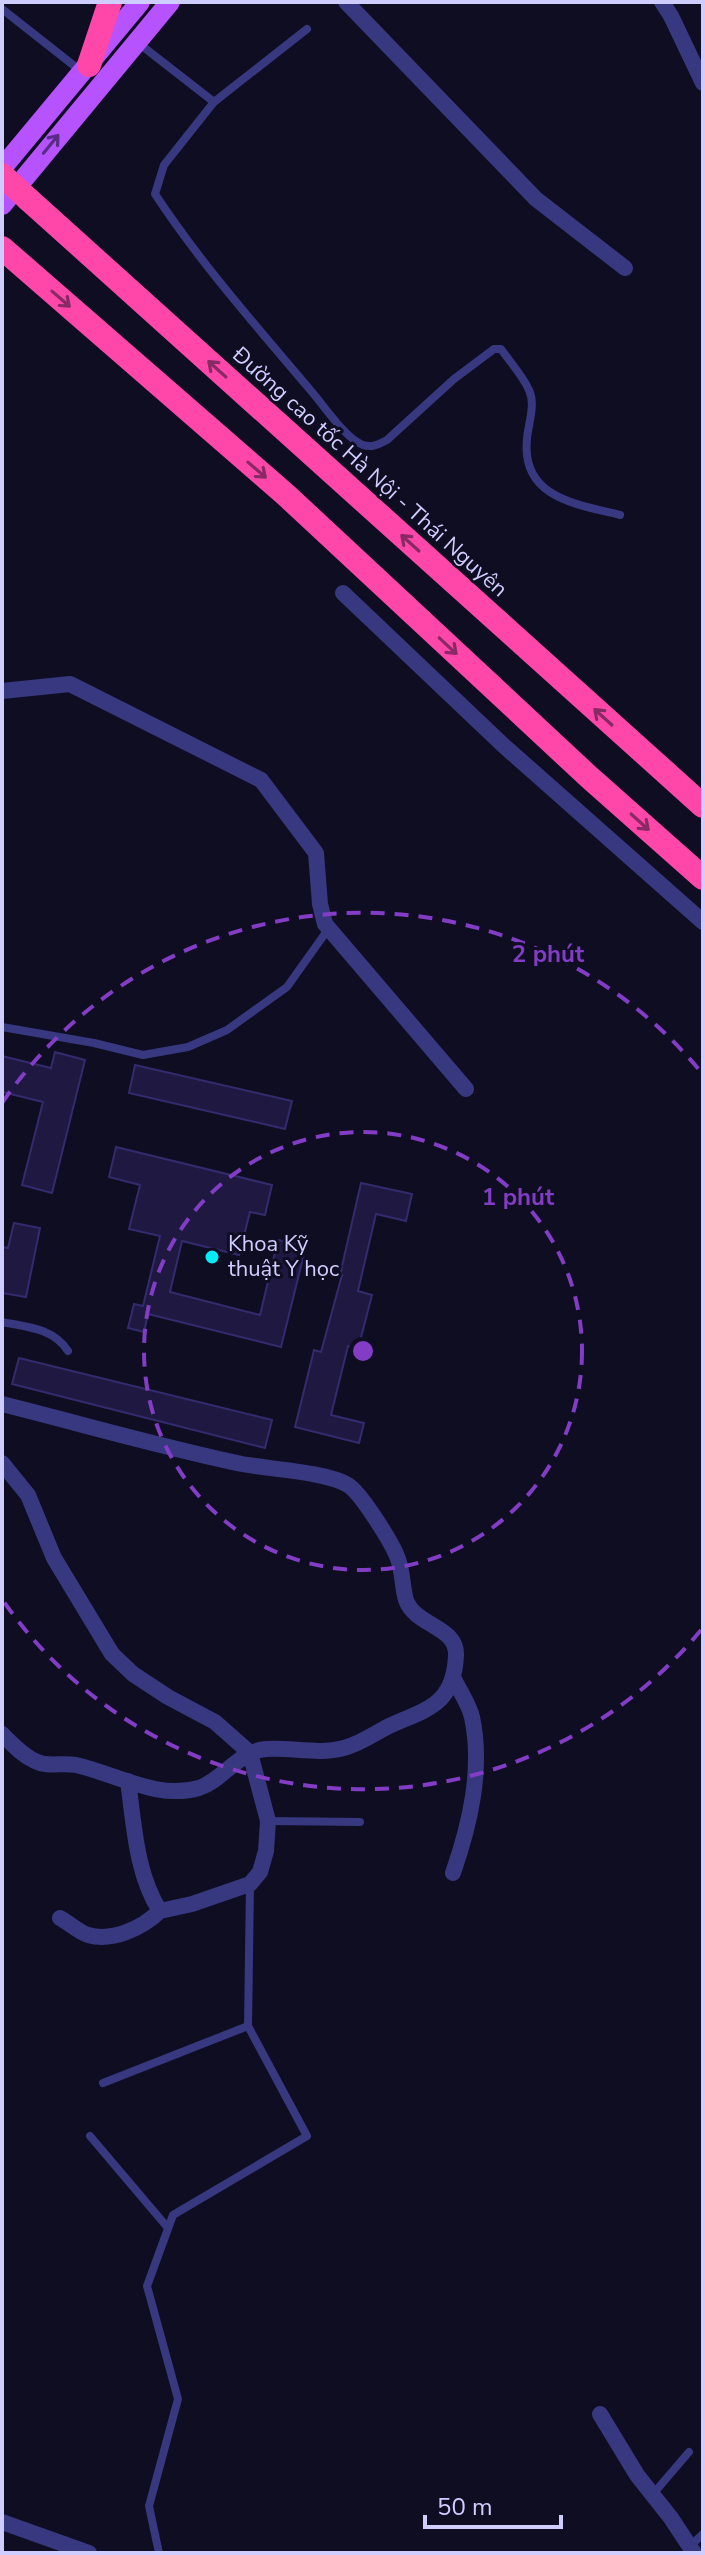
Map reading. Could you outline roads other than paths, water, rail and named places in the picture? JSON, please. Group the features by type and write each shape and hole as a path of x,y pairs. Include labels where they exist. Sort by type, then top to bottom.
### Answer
{"highway":[{"path":"86,69 110,2"},
{"name":"Đường cao tốc Hà Nội - Thái Nguyên","path":"2,175 703,806"},
{"path":"2,248 286,495 589,777 703,878"}],"main road":[{"path":"2,168 140,2"},
{"path":"2,205 170,2"}],"street":[{"path":"346,2 536,199 625,268"},
{"path":"662,2 703,83"},
{"path":"343,593 503,745 703,922"},
{"path":"2,691 70,684 261,780 316,853 320,904 329,928 466,1089"},
{"path":"2,1404 212,1458 330,1478 351,1486 392,1543 408,1606 455,1643 453,1677 438,1704 344,1748 305,1751 266,1749 250,1753 211,1783 196,1788 171,1791 78,1765 35,1762 2,1734"},
{"path":"2,1463 28,1495 54,1558 112,1654 133,1674 215,1722 250,1753 268,1821 266,1851 260,1872 250,1884 192,1904 160,1911 150,1921 132,1930 106,1935 85,1934 60,1918"},
{"path":"453,1677 472,1715 476,1749 474,1793 453,1873"},
{"path":"128,1781 137,1845 147,1882 160,1911"},
{"path":"600,2414 637,2475 692,2550"},
{"path":"2,2522 89,2553"}],"lane":[{"path":"2,9 86,69"},
{"path":"307,29 214,102 164,165 155,194 183,233 344,429 362,445 374,446 387,440 454,379 494,349 501,349 530,392 526,461 532,477 550,493 586,507 620,515"},
{"path":"136,41 214,102"},
{"path":"2,1027 143,1055 188,1047 227,1030 287,987 329,928"},
{"path":"2,1322 49,1333 62,1341 68,1351"},
{"path":"268,1821 360,1822"},
{"path":"159,2553 149,2506 178,2399 147,2286 173,2215 307,2136 248,2026 250,1884"},
{"path":"103,2083 248,2026"},
{"path":"90,2136 168,2228"},
{"path":"653,2494 689,2452"},
{"path":"692,2550 703,2534"}],"place":[{"name":"Khoa Kỹ thuật Y học","path":"212,1257"}]}
